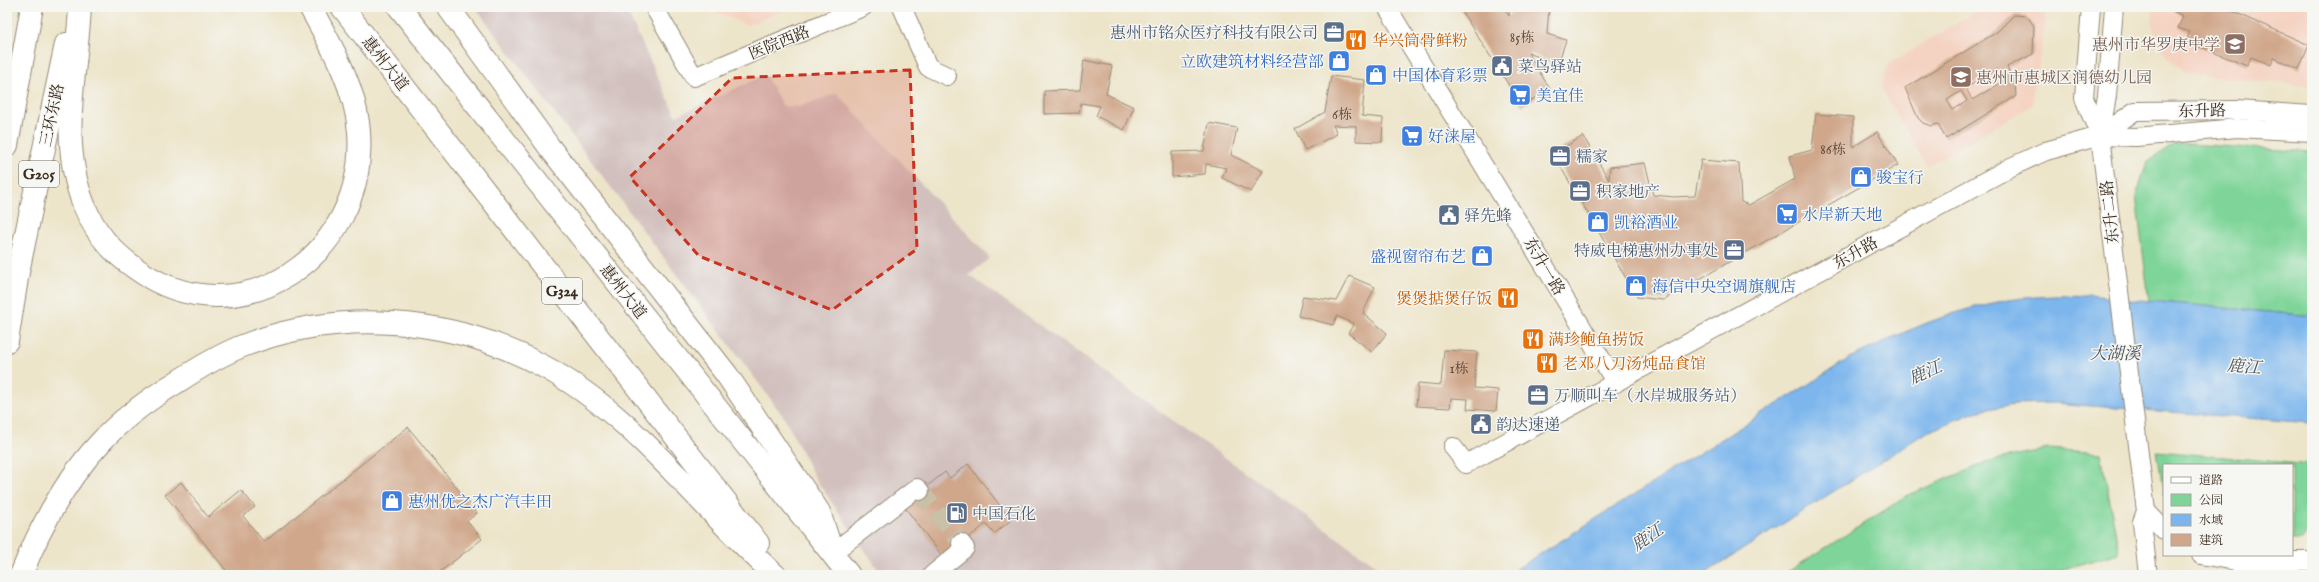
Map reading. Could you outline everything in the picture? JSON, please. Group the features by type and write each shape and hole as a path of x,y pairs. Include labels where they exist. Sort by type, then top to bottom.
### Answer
{"highway":[{"name":"G205","path":"7,144 32,7"},
{"name":"三环东路","path":"7,341 18,272 73,7"},
{"path":"80,7 70,126 75,173 83,204 101,236 113,250 132,266 157,282 191,294 230,296 261,289 292,274 322,247 336,229 352,192 359,153 357,116 343,72 330,42 310,7"},
{"name":"惠州大道","path":"342,7 783,575"},
{"name":"惠州大道","path":"399,7 849,575"},
{"path":"448,7 550,148 727,375 819,512 832,554"},
{"path":"21,575 46,519 69,482 98,444 148,401 206,364 257,341 317,328 358,322 385,322 445,329 472,337 542,365 570,383 630,429 684,481 743,546 775,575"}],"street":[{"name":"医院西路","path":"654,7 694,76 863,7"},
{"path":"902,7 928,67 947,76"},
{"name":"东升一路","path":"1386,7 1616,383"},
{"name":"东升二路","path":"2091,7 2084,98 2100,136"},
{"name":"东升二路","path":"2114,7 2107,96 2100,136 2117,288 2146,511"},
{"name":"东升路","path":"2100,136 2135,111 2237,110 2312,115"},
{"name":"东升路","path":"1453,447 1466,464 2011,167 2046,151 2100,136 2136,137 2236,128 2312,132"},
{"path":"832,554 917,488 920,492"},
{"path":"2148,575 2142,522 2146,511 2163,529"},
{"path":"932,575 965,548 961,543"},
{"path":"2207,556 2235,561 2312,561"}],"highlighted area":[{"path":"910,70 917,249 832,310 699,256 630,177 732,78"}],"shaded area":[{"path":"475,7 625,7 676,116 765,75 783,106 799,107 837,93 990,258 969,275 1381,569 1385,575 882,575 815,478 784,417"},
{"path":"704,7 793,7 747,25"},
{"name":"惠州市惠城区润德幼儿园","path":"1984,7 2048,7 2032,105 1927,166 1881,88 1887,65"},
{"name":"惠州市华罗庚中学","path":"2153,7 2312,7 2312,86 2202,76 2184,71 2169,59 2160,47 2152,26"}],"green space":[{"path":"2174,143 2312,152 2312,316 2149,301 2136,196 2147,163"},
{"path":"2048,449 2101,453 2119,553 2043,575 1783,575 1910,494 1993,460"},
{"path":"2157,451 2312,465 2312,528 2309,528 2302,541 2293,541 2293,464 2163,464 2163,489"}],"water":[{"name":"大湖溪","path":"2086,295 2312,316 2312,423 2053,403 2013,404 1975,412 1925,433 1703,575 1507,575 1850,358 1868,349 1922,325 1978,306 2020,299"}],"building":[{"path":"1459,7 1503,7 1509,16 1510,7 1549,7 1547,34 1566,40 1558,64 1528,53 1550,89 1522,106"},
{"path":"2175,7 2223,7 2309,45 2299,69 2274,58 2271,65 2251,57 2247,66 2186,41 2190,32 2178,28 2183,16 2173,11"},
{"path":"2014,15 2027,16 2034,26 2033,54 2007,67 2015,84 2016,96 1946,139 1938,124 1931,126 1923,123 1918,118 1905,88 1997,32","holes":["1997,69 2004,81 1972,100 1966,88","1961,91 1967,101 1953,110 1947,100"]},
{"path":"1084,60 1112,66 1106,94 1134,107 1124,130 1096,116 1100,106 1081,103 1079,113 1044,114 1044,91 1080,90"},
{"path":"1331,76 1365,80 1362,116 1383,118 1382,142 1356,141 1356,126 1333,125 1337,134 1305,150 1295,129 1325,112"},
{"path":"1816,114 1853,117 1853,147 1877,132 1898,165 1663,300 1637,297 1553,154 1583,136 1609,180 1610,167 1645,163 1653,195 1674,197 1695,196 1701,160 1739,163 1741,202 1749,205 1795,179 1790,156 1812,150"},
{"path":"1209,123 1237,128 1231,155 1263,171 1251,192 1222,178 1226,168 1206,164 1205,174 1172,177 1172,152 1204,151"},
{"path":"1349,276 1375,287 1363,313 1387,333 1372,352 1348,333 1354,324 1337,316 1333,325 1298,316 1303,296 1336,301"},
{"path":"1444,350 1477,352 1474,388 1498,390 1496,411 1467,409 1468,399 1451,398 1450,408 1416,406 1418,383 1441,385"},
{"name":"惠州优之杰广汽丰田","path":"408,427 477,513 467,521 482,539 436,575 230,575 165,495 181,482 208,517 241,490 255,507 243,516 264,542"},
{"name":"中国石化","path":"968,464 1011,520 994,534 986,524 943,557 903,505 945,472 950,478"}],"tunnel":[{"path":"920,491 961,543"}],"place":[{"name":"惠州市铭众医疗科技有限公司","path":"1334,32"},
{"name":"华兴筒骨鲜粉","path":"1356,40"},
{"name":"惠州市华罗庚中学","path":"2235,44"},
{"name":"立欧建筑材料经营部","path":"1339,61"},
{"name":"菜鸟驿站","path":"1502,66"},
{"name":"中国体育彩票","path":"1376,75"},
{"name":"惠州市惠城区润德幼儿园","path":"1961,77"},
{"name":"美宜佳","path":"1520,95"},
{"name":"好涞屋","path":"1412,136"},
{"name":"糯家","path":"1560,156"},
{"name":"骏宝行","path":"1861,177"},
{"name":"积家地产","path":"1580,191"},
{"name":"水岸新天地","path":"1787,214"},
{"name":"驿先蜂","path":"1449,215"},
{"name":"凯裕酒业","path":"1598,222"},
{"name":"特威电梯惠州办事处","path":"1734,250"},
{"name":"盛视窗帘布艺","path":"1482,256"},
{"name":"海信中央空调旗舰店","path":"1636,286"},
{"name":"煲煲掂煲仔饭","path":"1508,298"},
{"name":"满珍鲍鱼捞饭","path":"1533,339"},
{"name":"老邓八刀汤炖品食馆","path":"1547,363"},
{"name":"万顺叫车（水岸城服务站）","path":"1538,395"},
{"name":"韵达速递","path":"1481,424"},
{"name":"惠州优之杰广汽丰田","path":"392,501"},
{"name":"中国石化","path":"957,513"}],"water label":[{"name":"鹿江","path":"2244,366"},
{"name":"鹿江","path":"1925,372"},
{"name":"鹿江","path":"1647,537"}]}
